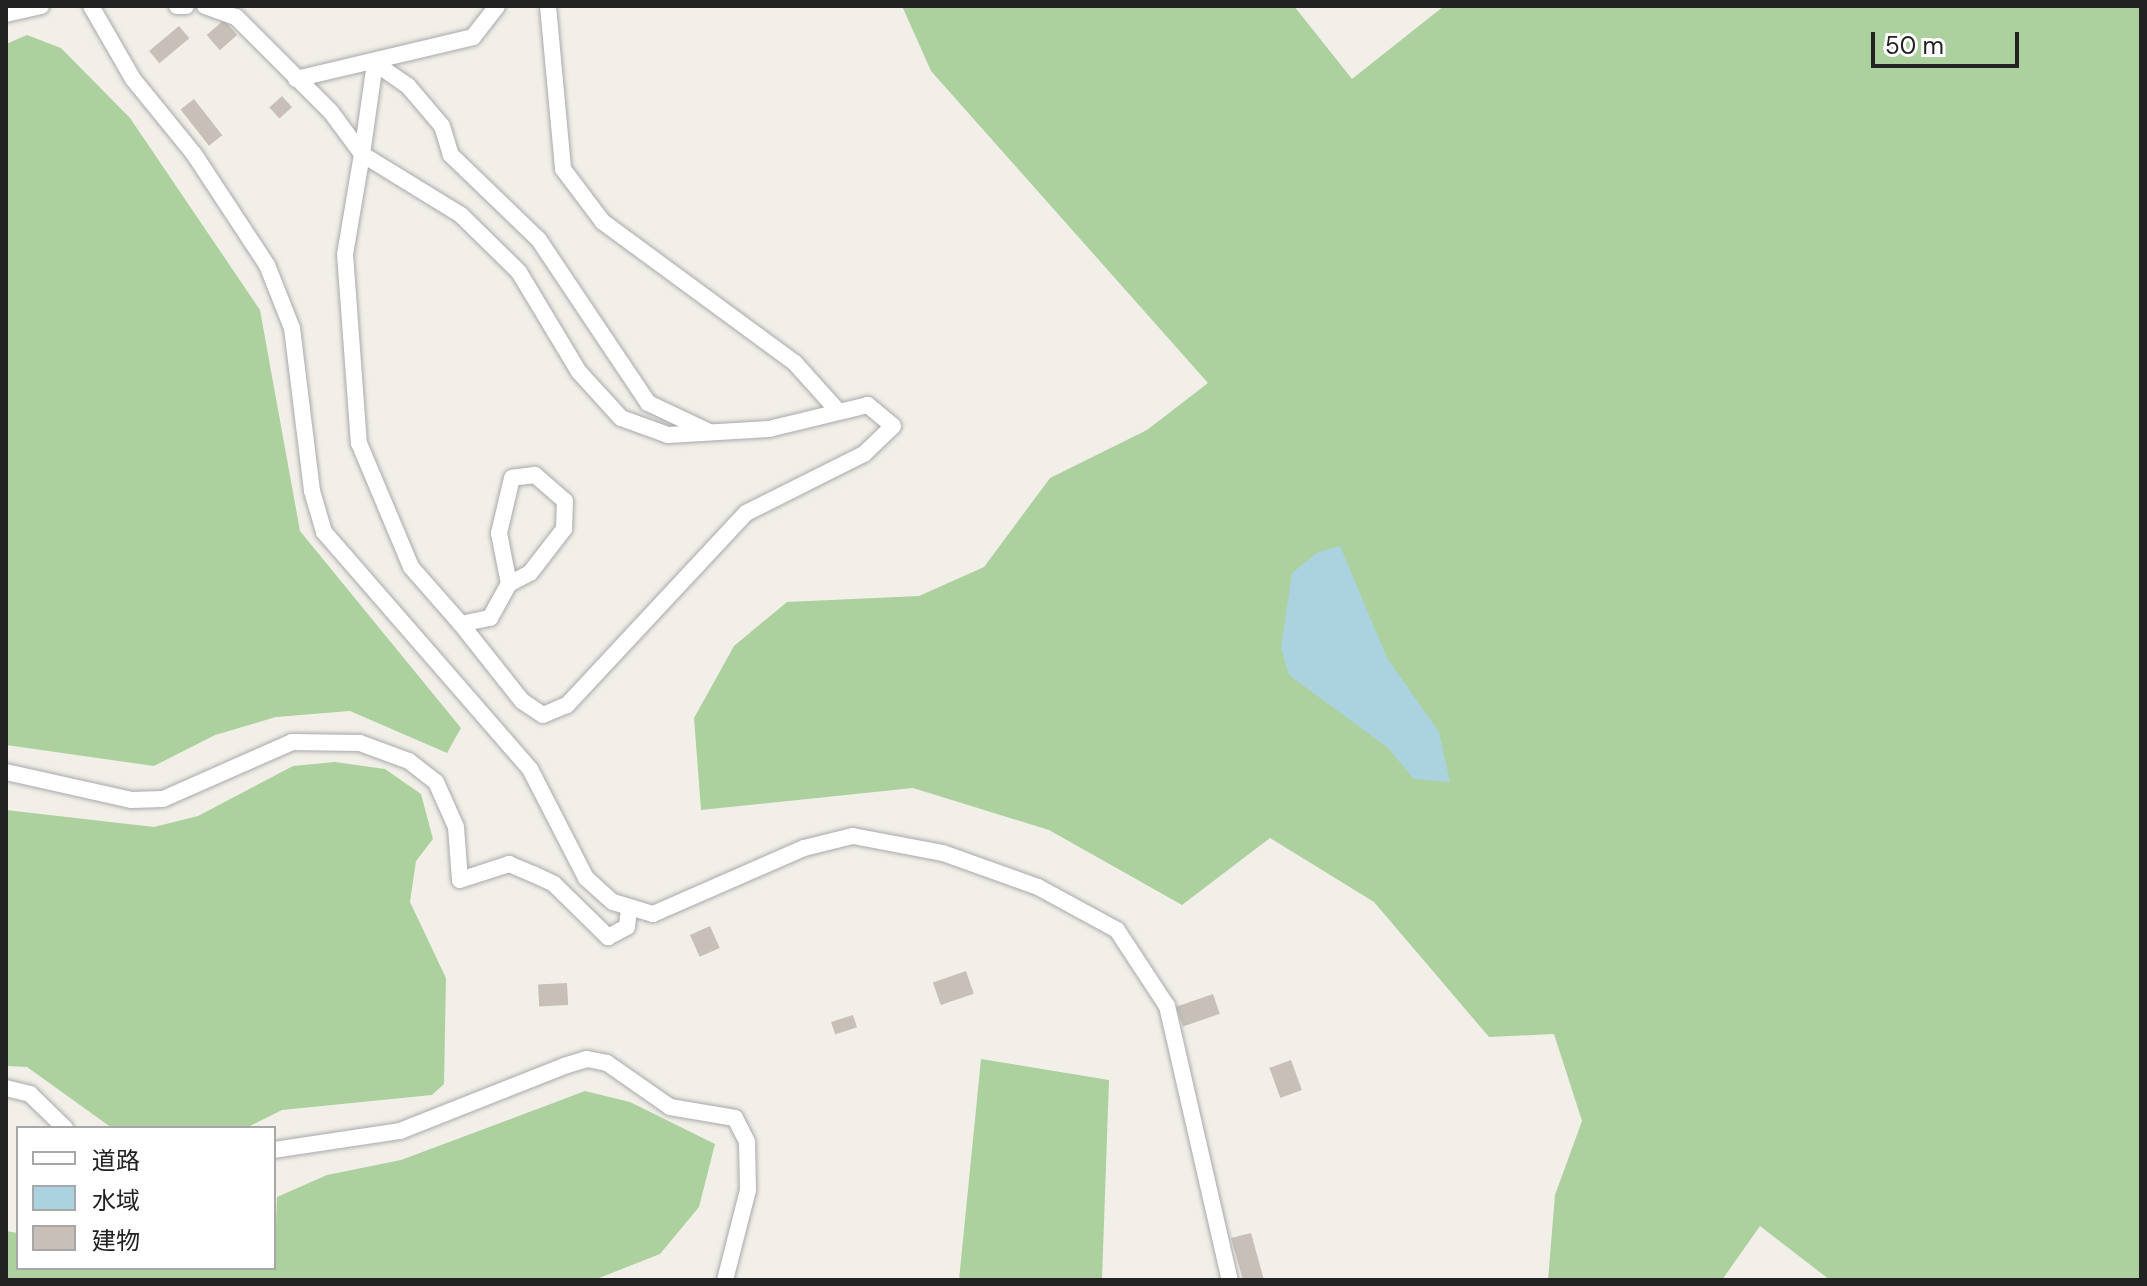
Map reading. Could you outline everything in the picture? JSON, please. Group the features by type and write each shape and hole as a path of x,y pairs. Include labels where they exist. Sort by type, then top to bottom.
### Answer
{"street":[{"path":"6,14 41,6"},
{"path":"91,6 133,79 267,265 292,328 312,491 324,532 530,769 586,878 629,909 653,914 804,848 853,836 943,853 1038,887 1117,930 1167,1006 1230,1280"},
{"path":"177,6 186,6"},
{"path":"205,6 236,17 362,154 461,215 519,272 579,372 621,418 668,435 769,429 868,405 893,426 864,454 746,513 567,705 543,715 522,701 411,567 359,443 345,254 362,154 375,63"},
{"path":"296,79 375,63 473,37 497,6"},
{"path":"548,6 563,169 603,222 795,363 838,411"},
{"path":"375,63 408,86 442,126 451,155 539,240 648,403 709,432"},
{"path":"461,624 490,618 509,584 530,573 564,529 565,501 535,475 512,478 499,533 509,584"},
{"path":"6,772 131,800 163,799 292,742 360,743 409,761 436,782 456,827 460,880 493,866 521,869 554,884 608,937 627,927 629,909"},
{"path":"276,1150 400,1131 564,1066 587,1059 607,1063 670,1107 735,1118 747,1142 748,1190 725,1280"},
{"path":"6,1088 30,1094 63,1126"}],"green space":[{"path":"902,6 1294,6 1352,79 1444,6 2141,6 2141,1280 1830,1280 1760,1226 1722,1280 1548,1280 1555,1195 1582,1121 1554,1034 1489,1037 1374,902 1270,838 1182,905 1049,830 913,788 701,810 694,718 734,646 787,602 919,596 984,567 1050,478 1147,430 1208,383 931,71"},
{"path":"27,35 61,48 130,118 260,310 300,531 461,728 447,753 350,711 276,717 215,735 154,766 6,745 6,44"},
{"path":"335,762 385,769 421,794 433,839 416,861 410,902 446,978 444,1084 432,1095 282,1110 250,1126 109,1126 27,1067 6,1066 6,810 154,827 198,816 293,766"},
{"path":"981,1059 1109,1080 1102,1280 959,1280"},
{"path":"585,1091 630,1102 715,1144 699,1207 660,1254 594,1280 6,1280 6,1231 16,1233 16,1270 276,1270 277,1197 327,1175 401,1160"}],"water":[{"path":"1340,546 1387,658 1439,732 1450,782 1414,779 1388,748 1289,675 1281,647 1292,573 1318,552"}],"building":[{"path":"224,20 237,35 220,50 207,35"},
{"path":"179,26 189,38 159,63 149,51"},
{"path":"282,96 292,107 279,119 269,107"},
{"path":"194,99 222,135 209,146 181,109"},
{"path":"710,926 720,948 700,957 690,935"},
{"path":"966,971 974,994 941,1005 933,982"},
{"path":"567,983 568,1005 539,1006 538,985"},
{"path":"1213,994 1220,1014 1183,1027 1176,1007"},
{"path":"853,1015 857,1027 835,1034 831,1022"},
{"path":"1291,1060 1302,1090 1280,1098 1269,1068"},
{"path":"1251,1233 1264,1280 1243,1280 1231,1238"}]}
